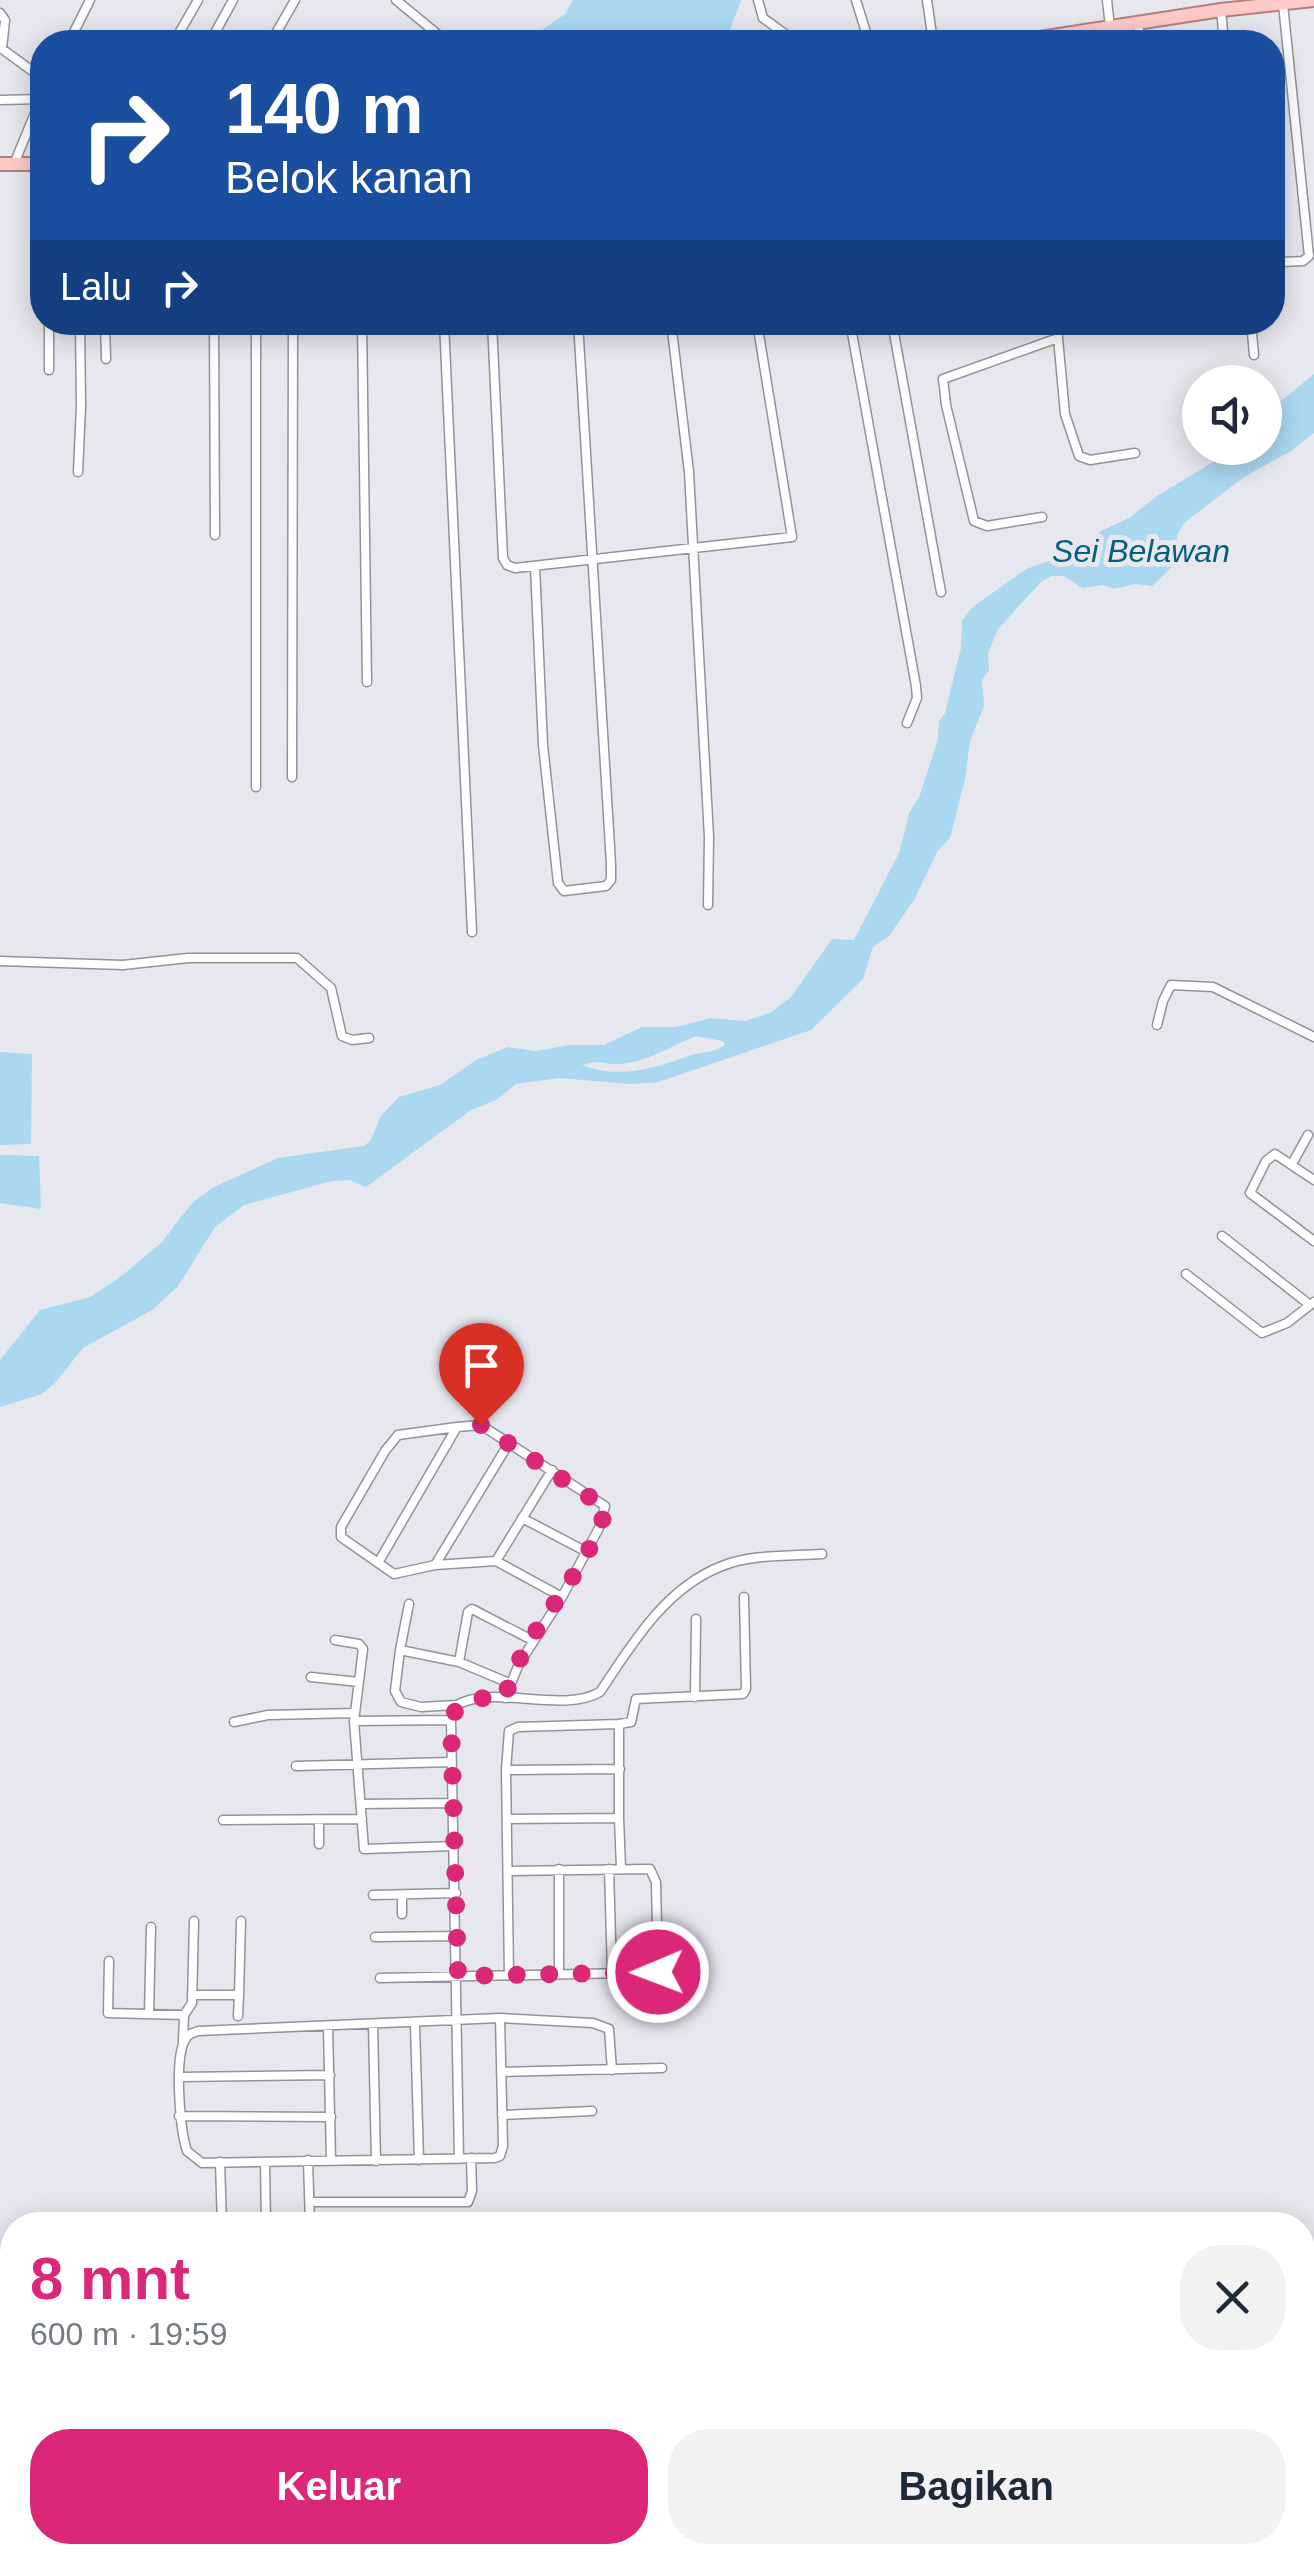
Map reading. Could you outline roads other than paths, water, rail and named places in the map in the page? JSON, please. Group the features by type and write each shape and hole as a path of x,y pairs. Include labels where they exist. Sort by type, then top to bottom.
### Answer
{"main road":[{"path":"1093,30 1314,0"}],"street":[{"path":"75,30 90,0"},
{"path":"181,30 198,0"},
{"path":"217,30 233,0"},
{"path":"278,30 296,0"},
{"path":"396,0 432,30"},
{"path":"758,0 764,18 780,30"},
{"path":"856,0 865,30"},
{"path":"927,0 931,30"},
{"path":"1107,0 1110,27"},
{"path":"1283,4 1309,256 1302,261 1285,262"},
{"path":"1221,10 1223,30"},
{"path":"0,13 6,20 1,49 30,70"},
{"path":"1138,23 1139,30"},
{"path":"0,100 30,98"},
{"path":"7,164 30,120"},
{"path":"48,335 49,370"},
{"path":"78,472 80,335"},
{"path":"105,335 106,359"},
{"path":"214,335 215,536"},
{"path":"256,335 256,787"},
{"path":"292,777 293,335"},
{"path":"362,335 367,682"},
{"path":"445,335 472,932"},
{"path":"493,335 503,558 515,568 792,537 759,335"},
{"path":"535,566 545,762 558,883 567,891 606,886 612,880 579,335"},
{"path":"673,335 694,549 709,837 708,905"},
{"path":"852,335 916,686 917,698 908,723"},
{"path":"894,335 941,592"},
{"path":"1058,335 1066,414 1080,458 1135,453"},
{"path":"1252,335 1254,356"},
{"path":"1042,516 987,526 974,521 946,406 943,378 1058,338"},
{"path":"0,961 123,966 188,958 297,958 331,988 342,1036 352,1040 369,1038"},
{"path":"1158,1025 1162,1001 1171,985 1212,987 1314,1036"},
{"path":"1292,1164 1308,1135"},
{"path":"1314,1180 1279,1156 1270,1155 1250,1193 1314,1242"},
{"path":"1186,1274 1262,1333 1287,1323 1312,1304 1222,1236"},
{"path":"505,1698 532,1640 562,1597 605,1506 481,1425 398,1436 384,1452 341,1536 399,1575 435,1565 496,1562 562,1597"},
{"path":"378,1563 457,1426"},
{"path":"435,1565 509,1442"},
{"path":"496,1562 552,1470"},
{"path":"522,1518 585,1552"},
{"path":"409,1604 395,1692 401,1702 421,1707 505,1698 564,1700 600,1692 651,1620 688,1585 723,1566 822,1554"},
{"path":"509,1975 506,1735 512,1729 631,1722 636,1699 737,1696 746,1690 744,1597"},
{"path":"460,1662 468,1612 472,1608 532,1640"},
{"path":"695,1697 696,1618"},
{"path":"335,1640 362,1646 355,1717 364,1849 455,1846"},
{"path":"400,1650 460,1662 509,1683"},
{"path":"311,1677 359,1682"},
{"path":"457,1705 451,1720 451,1762 459,2159"},
{"path":"234,1722 268,1715 451,1720"},
{"path":"619,1724 621,1868"},
{"path":"296,1766 451,1762"},
{"path":"506,1770 620,1769"},
{"path":"361,1804 454,1803"},
{"path":"507,1819 619,1818"},
{"path":"223,1820 362,1819"},
{"path":"319,1820 320,1844"},
{"path":"509,1872 621,1868 654,1871 658,1972"},
{"path":"559,1973 560,1869"},
{"path":"609,1869 612,1973"},
{"path":"373,1896 456,1893"},
{"path":"402,1895 402,1914"},
{"path":"194,1921 192,1995 184,2015 180,2116 187,2151 202,2163 500,2156 500,2018"},
{"path":"238,2016 241,1921"},
{"path":"149,2014 151,1926"},
{"path":"374,1937 457,1936"},
{"path":"109,1961 108,2013 184,2015"},
{"path":"380,1978 674,1972"},
{"path":"192,1995 239,1996"},
{"path":"183,2042 198,2031 500,2018 606,2027 612,2036 612,2070"},
{"path":"416,2024 419,2160"},
{"path":"373,2025 376,2160"},
{"path":"328,2027 331,2159"},
{"path":"501,2072 662,2068"},
{"path":"180,2077 330,2075"},
{"path":"502,2115 592,2112"},
{"path":"180,2116 331,2117"},
{"path":"310,2202 468,2202 472,2192 471,2158"},
{"path":"308,2160 310,2212"},
{"path":"220,2162 222,2212"},
{"path":"265,2163 266,2212"}],"water":[{"path":"573,0 741,1 730,30 542,30 565,14"},
{"name":"Sei Belawan","path":"1314,374 1314,433 1282,456 1282,400"},
{"name":"Sei Belawan","path":"1208,465 1266,465 1184,523 1177,535 1178,561 1152,586 1082,588 1064,576 1051,576 998,629 988,653 989,670 982,680 984,706 970,741 950,838 937,852 914,900 889,936 873,947 863,979 811,1030 658,1082 631,1084 559,1078 516,1084 496,1100 471,1110 366,1187 349,1180 332,1181 244,1205 215,1227 178,1286 152,1310 83,1348 42,1394 0,1407 0,1360 40,1310 90,1297 119,1278 161,1243 193,1202 214,1187 278,1158 364,1146 371,1140 381,1116 399,1097 440,1085 476,1060 508,1047 535,1051 604,1045 642,1027 676,1027 711,1018 745,1021 770,1013 791,997 832,939 854,940 899,853 910,811 919,798 938,739 939,721 945,713 961,648 962,620 973,607 1026,569 1083,549 1101,531 1129,518","holes":["696,1036 723,1041 725,1045 635,1071 608,1071 582,1065 640,1060"]},
{"path":"0,1052 32,1054 31,1144 0,1145"},
{"path":"0,1155 39,1156 41,1209 0,1203"}]}
